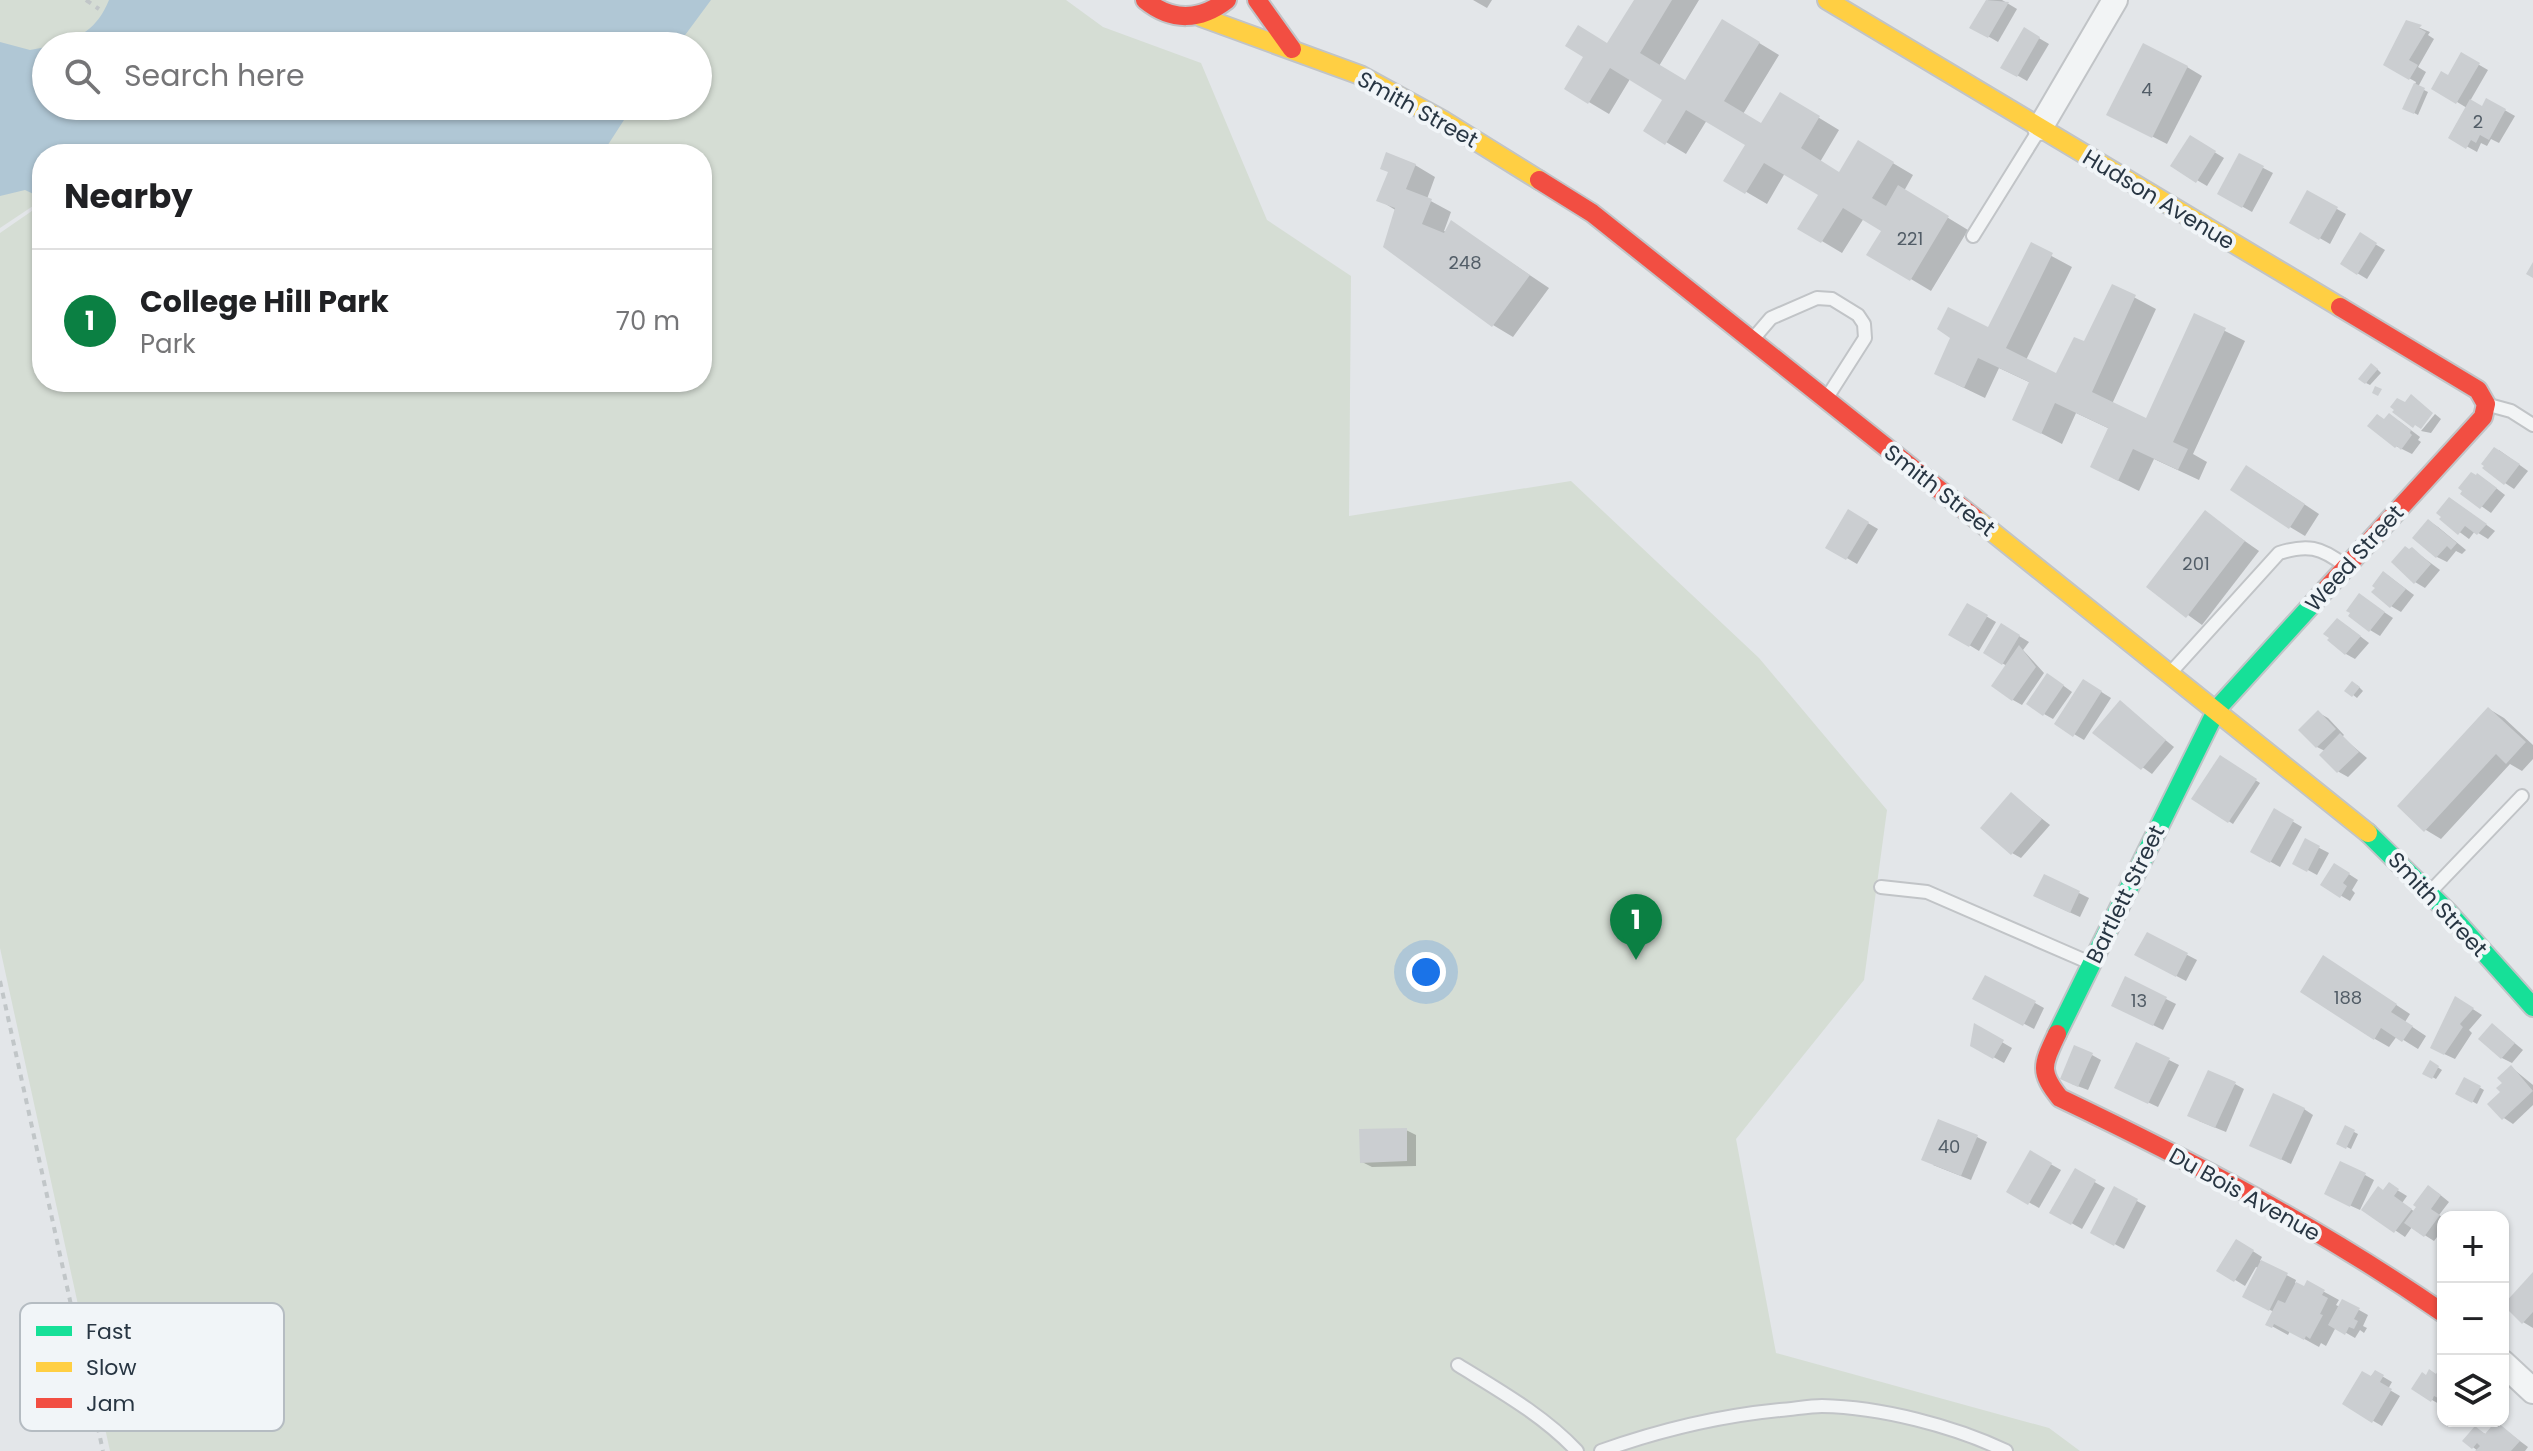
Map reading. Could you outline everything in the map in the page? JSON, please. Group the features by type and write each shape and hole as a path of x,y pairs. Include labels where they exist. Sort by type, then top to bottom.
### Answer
{"street":[{"name":"Smith Street","path":"1145,0 1163,14 1201,17 1360,75 1444,121 1592,213 2358,823 2430,892 2533,1007"},
{"path":"1201,17 1227,0"},
{"path":"1257,0 1292,49"},
{"name":"Hudson Avenue","path":"1827,0 2478,390 2486,404"},
{"path":"2040,128 2115,0"},
{"name":"Weed Street","path":"2217,709 2483,417 2486,404"},
{"name":"Bartlett Street","path":"2046,1081 2045,1059 2217,709"},
{"name":"Du Bois Avenue","path":"2046,1081 2060,1098 2183,1157 2378,1268 2437,1309"},
{"path":"2509,1369 2533,1391"}],"lane":[{"path":"1973,236 2040,128"},
{"path":"1752,339 1771,318 1817,298 1832,299 1858,315 1864,324 1865,338 1826,399"},
{"path":"2486,404 2511,411 2533,425"},
{"path":"2171,673 2279,553 2298,547 2315,549 2331,555 2347,567"},
{"path":"2430,892 2522,796"},
{"path":"1881,887 1927,892 2091,964"},
{"path":"1458,1365 1557,1429 1577,1451"},
{"path":"1601,1451 1655,1432 1744,1414 1822,1406 1896,1415 1976,1436 2006,1451"}],"path":[{"path":"86,0 99,9"},
{"path":"0,981 71,1303"},
{"path":"99,1431 103,1451"}],"shaded area":[{"path":"0,0 1066,0 1103,27 1201,63 1267,220 1351,276 1349,516 1571,481 1759,658 1887,810 1864,980 1736,1139 1776,1353 2049,1428 2080,1451 110,1451 106,1431 284,1431 284,1303 78,1303 0,948 0,233 32,211 32,392 712,392 712,144 32,144 32,207 0,228"}],"water":[{"path":"109,0 711,0 687,32 84,32"},
{"path":"0,42 32,50 32,120 624,120 608,144 32,144 32,193 25,190 0,196"}],"building":[{"path":"1634,0 1672,0 1640,53 1685,80 1722,19 1760,42 1724,101 1761,123 1780,92 1820,116 1801,148 1839,172 1858,140 1894,162 1872,198 1886,206 1898,185 1949,216 1910,281 1866,255 1881,231 1843,208 1821,243 1797,229 1818,195 1764,163 1745,194 1723,181 1745,145 1686,110 1665,145 1643,131 1662,100 1610,68 1588,104 1564,89 1583,57 1565,46 1578,25 1607,43"},
{"path":"1986,0 2009,2 1988,38 1969,28"},
{"path":"2406,20 2422,25 2419,28 2426,32 2409,60 2418,65 2409,80 2383,65"},
{"path":"2024,27 2040,37 2017,77 2000,68"},
{"path":"2143,43 2188,66 2152,138 2106,115"},
{"path":"2461,52 2480,63 2456,104 2431,89 2441,71 2448,75"},
{"path":"2414,83 2425,88 2414,114 2402,109"},
{"path":"2486,98 2506,109 2489,140 2480,135 2476,143 2471,140 2466,149 2448,138 2470,99 2482,106"},
{"path":"2190,135 2216,151 2196,183 2170,166"},
{"path":"1386,152 1416,164 1406,189 1432,199 1422,224 1444,233 1451,220 1530,275 1492,327 1383,247 1395,208 1376,201 1388,172 1380,169"},
{"path":"2239,153 2264,166 2242,208 2217,194"},
{"path":"2307,190 2338,207 2319,240 2289,223"},
{"path":"2360,232 2377,243 2357,275 2340,264"},
{"path":"2031,242 2053,253 2006,348 2056,373 2074,337 2084,341 2112,284 2136,295 2092,392 2146,418 2194,313 2226,328 2173,442 2188,449 2178,470 2133,449 2118,481 2090,467 2108,428 2055,403 2041,434 2012,420 2029,382 1978,358 1964,388 1934,374 1950,338 1937,329 1948,307 1988,327"},
{"path":"2533,262 2533,278 2526,274"},
{"path":"2371,363 2378,369 2365,384 2358,379"},
{"path":"2375,386 2382,389 2378,396 2372,393"},
{"path":"2411,394 2433,413 2421,429 2415,425 2413,428 2390,407 2397,398 2405,402"},
{"path":"2389,413 2411,430 2412,435 2401,450 2367,426 2377,414 2384,419"},
{"path":"2494,447 2520,464 2504,485 2482,468 2484,466 2481,464"},
{"path":"2246,465 2305,504 2289,529 2230,490"},
{"path":"2471,472 2497,488 2480,509 2460,494 2462,491 2458,488"},
{"path":"2449,497 2487,524 2477,535 2465,526 2458,535 2439,519 2441,517 2436,513"},
{"path":"1848,509 1869,522 1846,560 1825,548"},
{"path":"2205,510 2245,541 2186,618 2146,587"},
{"path":"2428,519 2457,543 2451,550 2447,546 2436,558 2412,538"},
{"path":"2405,546 2409,549 2412,547 2431,564 2414,584 2391,562"},
{"path":"2383,571 2406,589 2390,608 2371,592"},
{"path":"2359,593 2385,612 2369,632 2346,611"},
{"path":"1967,603 1988,615 1969,647 1948,635"},
{"path":"2337,618 2361,636 2345,655 2323,634"},
{"path":"2001,623 2020,635 2002,665 1983,653"},
{"path":"2019,645 2036,667 2012,701 1991,686"},
{"path":"2047,673 2064,685 2043,716 2026,704"},
{"path":"2083,679 2102,691 2073,737 2054,724"},
{"path":"2352,681 2360,687 2352,697 2344,691"},
{"path":"2120,700 2166,740 2141,770 2092,733"},
{"path":"2488,707 2526,742 2506,764 2496,754 2424,832 2397,806"},
{"path":"2318,710 2336,729 2316,748 2298,730"},
{"path":"2340,733 2359,752 2337,773 2319,755"},
{"path":"2220,755 2257,779 2228,823 2191,799"},
{"path":"2011,792 2042,819 2011,855 1980,828"},
{"path":"2274,808 2294,820 2270,863 2250,852"},
{"path":"2305,838 2320,846 2307,872 2292,864"},
{"path":"2334,863 2350,873 2343,883 2347,886 2340,898 2320,885"},
{"path":"2044,874 2080,891 2070,913 2033,896"},
{"path":"2147,932 2188,953 2176,977 2134,955"},
{"path":"2323,955 2397,1004 2391,1012 2413,1026 2402,1042 2381,1028 2374,1040 2300,992"},
{"path":"1985,975 2036,1001 2023,1026 1972,999"},
{"path":"2125,976 2167,997 2153,1026 2111,1006"},
{"path":"2455,996 2474,1008 2460,1024 2463,1027 2444,1055 2430,1048"},
{"path":"1974,1023 2004,1040 1993,1059 1970,1046"},
{"path":"2492,1023 2515,1043 2501,1059 2478,1039"},
{"path":"2136,1042 2170,1058 2148,1104 2114,1088"},
{"path":"2074,1045 2093,1053 2078,1087 2060,1079"},
{"path":"2430,1060 2439,1066 2432,1079 2422,1074"},
{"path":"2511,1065 2533,1091 2502,1120 2487,1104 2500,1092 2496,1088 2502,1083 2497,1078"},
{"path":"2208,1070 2236,1082 2215,1128 2187,1116"},
{"path":"2464,1077 2481,1086 2472,1103 2455,1094"},
{"path":"2273,1093 2305,1108 2281,1160 2249,1146"},
{"path":"1938,1119 1978,1135 1961,1176 1921,1160"},
{"path":"2345,1125 2355,1130 2346,1149 2336,1144"},
{"path":"1407,1128 1407,1161 1360,1163 1359,1129"},
{"path":"2030,1150 2052,1163 2028,1205 2006,1192"},
{"path":"2340,1161 2366,1173 2350,1207 2324,1194"},
{"path":"2075,1168 2096,1180 2071,1225 2049,1213"},
{"path":"2389,1182 2399,1189 2394,1196 2412,1209 2394,1233 2361,1210 2378,1186 2383,1190"},
{"path":"2428,1185 2441,1195 2431,1209 2437,1213 2437,1219 2424,1237 2404,1223 2416,1207 2413,1205"},
{"path":"2114,1186 2138,1199 2114,1246 2090,1233"},
{"path":"2236,1239 2254,1250 2234,1282 2216,1271"},
{"path":"2261,1260 2288,1273 2269,1311 2242,1297"},
{"path":"2533,1272 2533,1312 2522,1324 2509,1311 2509,1298"},
{"path":"2307,1280 2325,1290 2322,1295 2328,1298 2310,1339 2306,1336 2304,1340 2274,1324 2272,1328 2265,1325 2278,1300 2285,1303 2296,1282 2304,1286"},
{"path":"2342,1299 2360,1308 2354,1319 2358,1321 2354,1329 2349,1327 2345,1335 2328,1325"},
{"path":"2429,1369 2436,1374 2437,1398 2434,1396 2431,1402 2411,1389 2422,1372 2426,1375"},
{"path":"2375,1370 2384,1375 2380,1382 2392,1389 2372,1423 2342,1404 2362,1371 2371,1376"},
{"path":"2474,1427 2485,1434 2491,1427 2503,1427 2520,1441 2511,1451 2475,1451 2480,1446 2477,1443 2472,1449 2462,1441"}],"traffic: fast":[{"path":"2057,1034 2217,709 2326,589"},
{"path":"2368,833 2448,912 2533,1007"}],"traffic: slow":[{"path":"1827,0 2340,307"},
{"path":"1201,17 1360,75 1444,121 1539,180"},
{"path":"1975,518 2368,833"}],"traffic: jam":[{"path":"1145,0 1165,12 1186,16 1207,12 1227,0"},
{"path":"1257,0 1292,49"},
{"path":"1539,180 1592,213 1975,518"},
{"path":"2326,589 2483,417 2486,404 2478,390 2340,307"},
{"path":"2057,1034 2045,1067 2048,1081 2060,1098 2256,1198 2351,1253 2437,1309"}],"place":[{"name":"College Hill Park","path":"1636,960"}]}
